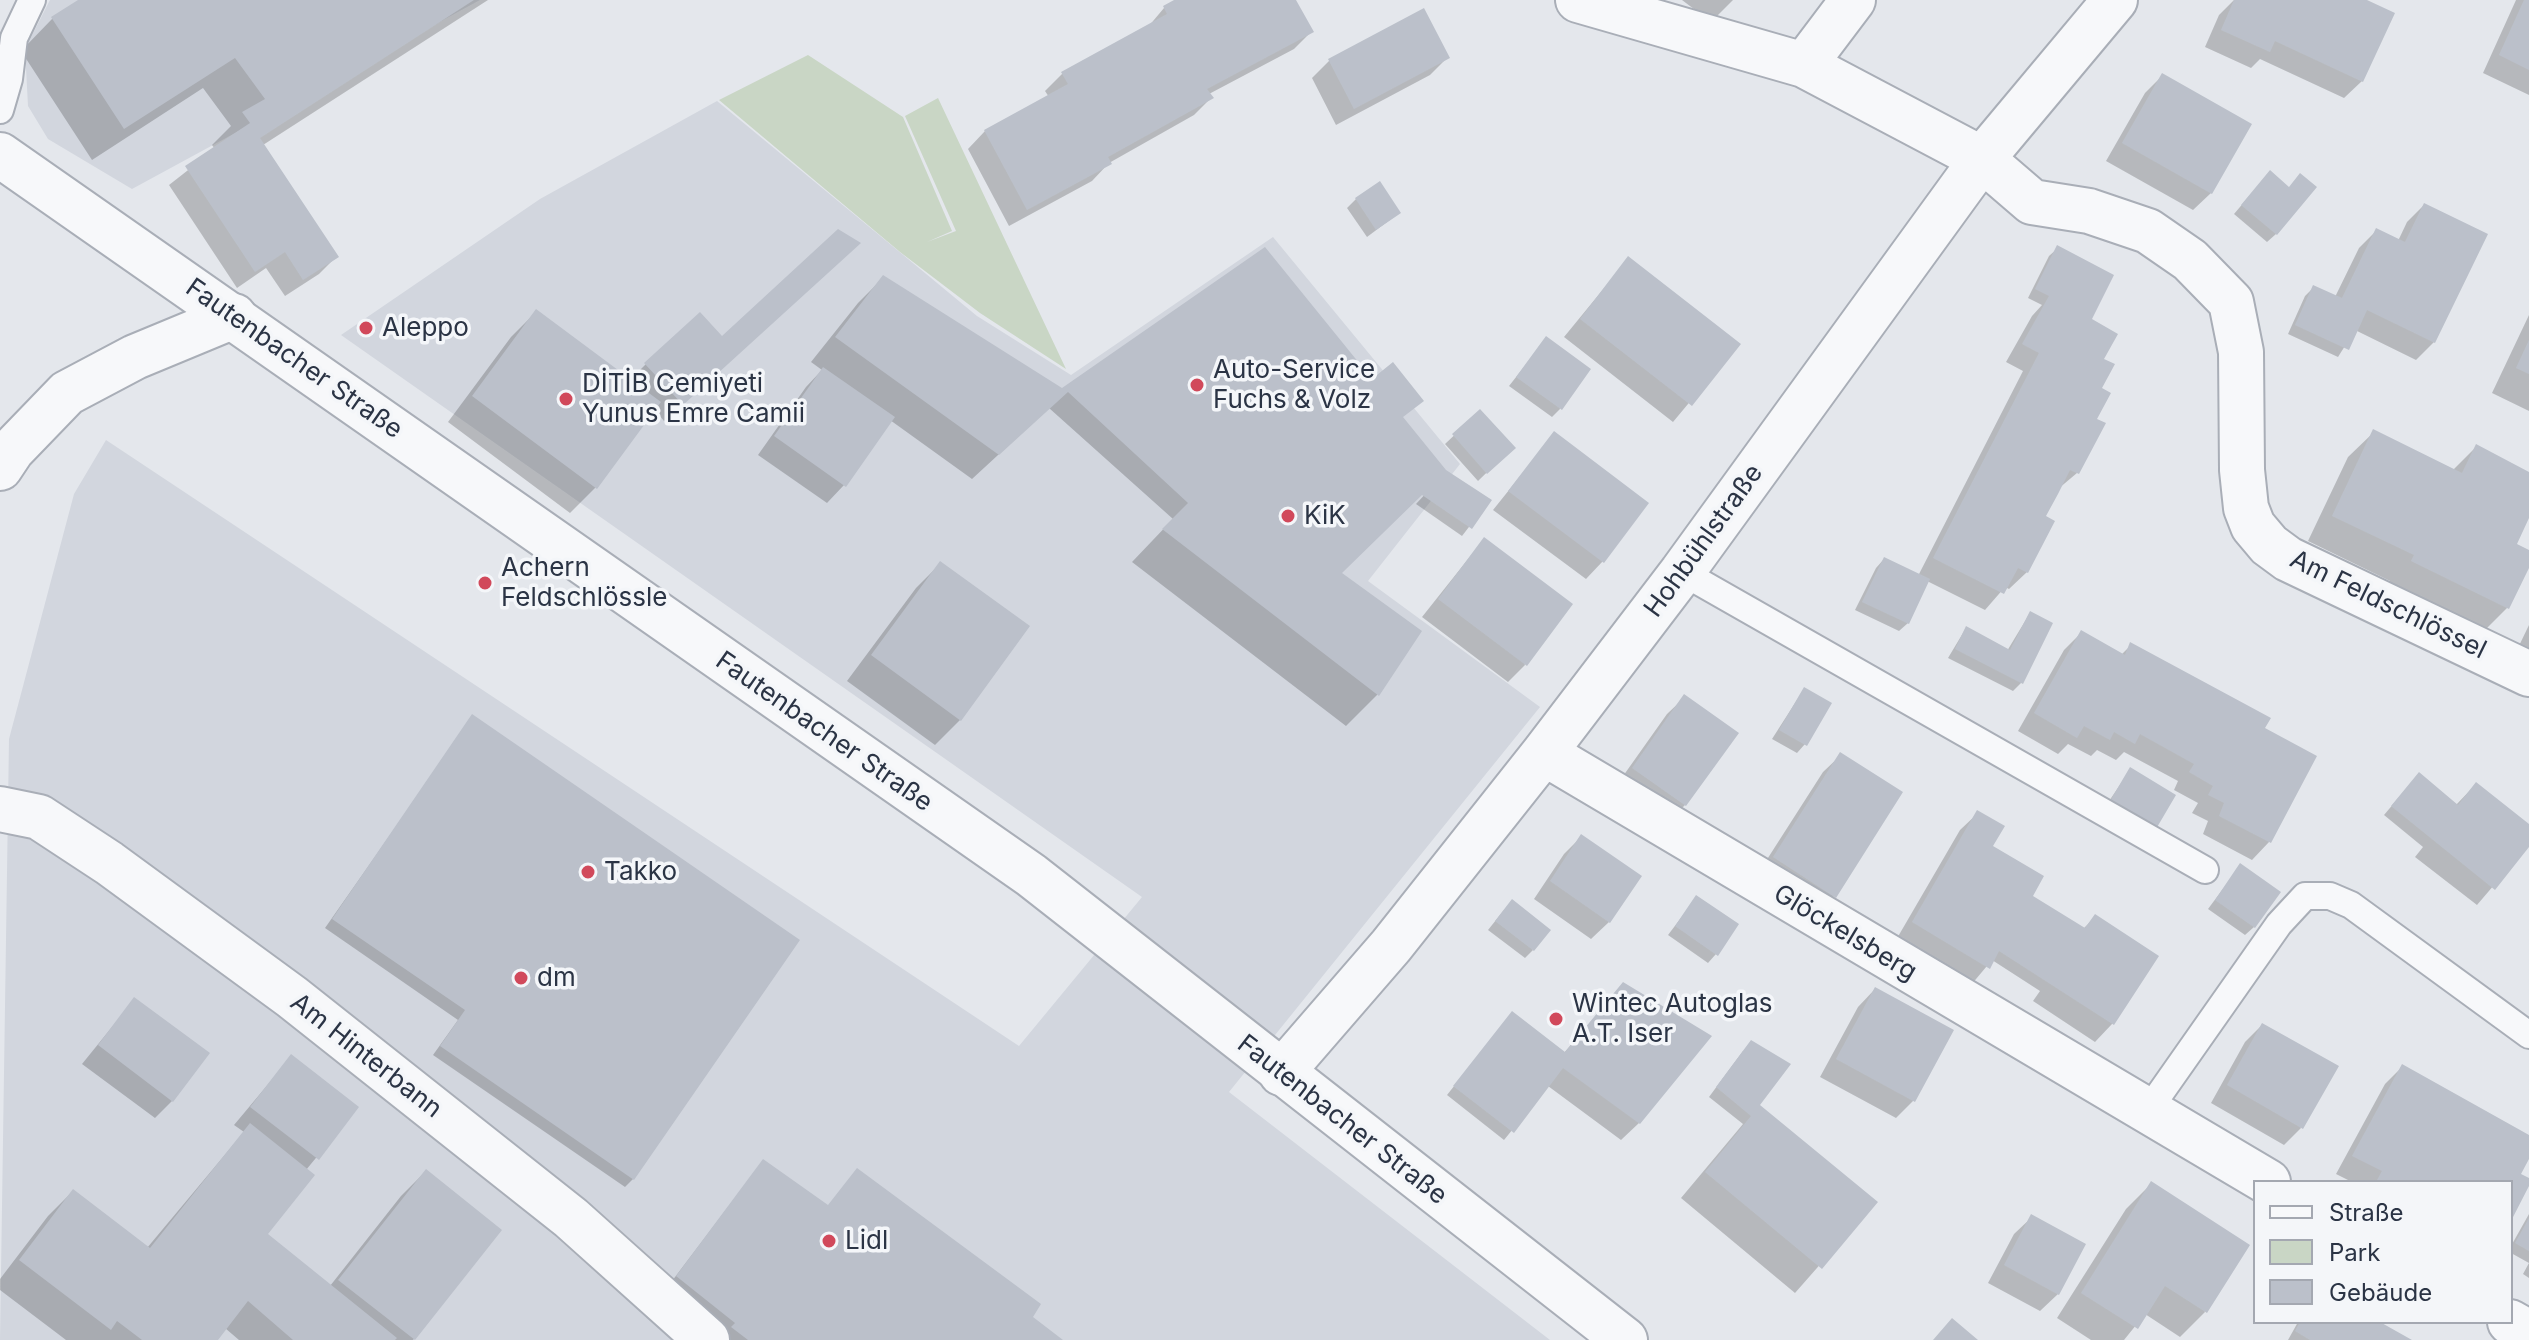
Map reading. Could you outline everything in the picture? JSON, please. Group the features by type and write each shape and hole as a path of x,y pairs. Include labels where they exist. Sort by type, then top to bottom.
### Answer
{"street":[{"name":"Am Feldschlössel","path":"1578,0 1804,65 1982,159 2032,202 2089,211 2148,231 2190,260 2231,302 2241,352 2242,470 2246,508 2253,526 2269,545 2288,559 2529,674"},
{"path":"1804,65 1853,0"},
{"name":"Hohbühlstraße","path":"1281,1073 1391,946 1544,753 1682,572 1982,159 2115,0"},
{"name":"Fautenbacher Straße","path":"0,155 1031,875 1625,1340"},
{"path":"0,468 12,450 67,393 135,357 234,316"},
{"name":"Glöckelsberg","path":"1544,753 2265,1180"},
{"name":"Am Hinterbann","path":"0,809 39,817 109,863 292,997 571,1218 707,1340"}],"lane":[{"path":"0,110 9,79 14,38 32,0"},
{"path":"1682,572 2205,870"},
{"path":"2147,1112 2279,924 2305,896 2330,896 2351,905 2529,1035"}],"shaded area":[{"path":"50,0 480,0 132,189 48,139 28,106 25,49"},
{"path":"717,101 977,316 1071,375 1273,237 1460,464 1368,581 1540,707 1229,1092 1550,1340 0,1340 9,739 74,494 106,440 1019,1046 1142,897 341,335 540,199"}],"green space":[{"path":"808,55 903,117 952,231 927,242 956,231 905,116 938,98 1066,369 980,313 900,252 719,100"}],"building":[{"path":"78,0 474,0 260,138 339,257 303,280 285,252 255,272 185,166 250,123 242,112 265,99 235,58 124,129 51,17"},
{"path":"1174,0 1296,0 1314,32 1207,89 1214,98 1108,157 1112,164 1027,210 984,130 1068,84 1061,72 1167,14 1163,6"},
{"path":"2234,0 2367,0 2395,13 2363,82 2275,41 2270,52 2221,30"},
{"path":"2524,0 2529,0 2529,70 2499,55"},
{"path":"1424,8 1450,58 1354,109 1328,59"},
{"path":"2162,73 2252,124 2212,194 2122,143"},
{"path":"2270,170 2289,187 2300,173 2317,187 2277,235 2241,205"},
{"path":"1380,181 1401,213 1376,230 1355,198"},
{"path":"2424,203 2488,234 2435,343 2367,310 2349,350 2295,325 2313,285 2342,298 2376,228 2405,242"},
{"path":"838,229 861,243 683,405 644,363 700,312 722,336"},
{"path":"2057,245 2114,275 2092,319 2118,334 2104,359 2115,364 2102,388 2111,393 2097,419 2106,423 2079,474 2070,470 2046,516 2055,521 2028,573 2018,568 2004,594 1933,558 2039,353 2022,344 2049,296 2035,289"},
{"path":"1265,247 1372,379 1393,362 1424,401 1403,417 1446,470 1492,500 1472,529 1422,495 1342,573 1422,631 1379,696 1162,529 1188,503 1068,392 999,455 835,337 883,275 1062,388"},
{"path":"1628,256 1741,344 1692,406 1580,319"},
{"name":"DİTİB Cemiyeti Yunus Emre Camii","path":"536,309 661,402 597,489 472,396"},
{"path":"1546,336 1591,369 1562,410 1516,377"},
{"path":"2529,340 2529,374 2516,368"},
{"path":"823,367 895,417 846,487 774,436"},
{"path":"1480,409 1516,448 1487,474 1452,434"},
{"path":"2373,429 2462,473 2476,444 2529,472 2529,518 2517,544 2529,550 2529,568 2509,609 2411,561 2414,555 2332,516"},
{"path":"1554,431 1649,503 1604,563 1508,491"},
{"path":"1484,537 1573,604 1527,666 1438,599"},
{"path":"1884,557 1930,579 1909,624 1862,602"},
{"path":"940,561 1030,626 961,721 871,655"},
{"path":"2030,611 2053,623 2023,684 1955,649 1966,626 2010,650"},
{"path":"2081,630 2125,655 2130,642 2271,718 2265,728 2317,756 2271,843 2219,816 2224,803 2208,795 2213,786 2189,772 2194,764 2140,734 2135,744 2114,732 2110,740 2084,726 2077,738 2034,713"},
{"path":"1804,687 1832,703 1807,746 1779,730"},
{"path":"1684,694 1739,733 1686,806 1632,768"},
{"path":"472,714 800,940 634,1180 440,1046 465,1010 332,919"},
{"path":"1840,752 1903,792 1836,898 1773,857"},
{"path":"2130,767 2176,795 2156,829 2110,801"},
{"path":"2419,772 2458,805 2476,782 2529,824 2529,847 2495,890 2391,806"},
{"path":"1977,810 2005,826 1993,846 2044,876 2033,896 2085,928 2095,914 2159,956 2114,1025 1999,951 1990,969 1912,922"},
{"path":"1581,834 1642,876 1610,923 1550,881"},
{"path":"2240,863 2281,892 2255,928 2215,900"},
{"path":"1696,895 1739,924 1718,956 1675,926"},
{"path":"1512,899 1551,930 1534,951 1495,921"},
{"path":"1623,982 1712,1036 1640,1124 1563,1068 1514,1133 1453,1086 1512,1011 1565,1052"},
{"path":"1875,987 1954,1030 1915,1102 1836,1059"},
{"path":"134,997 210,1053 173,1102 98,1045"},
{"path":"2262,1023 2339,1066 2303,1129 2227,1085"},
{"path":"1751,1040 1791,1064 1760,1105 1878,1202 1822,1269 1705,1172 1751,1116 1716,1087"},
{"path":"291,1054 359,1107 319,1160 250,1107"},
{"path":"2402,1064 2529,1135 2529,1159 2521,1174 2529,1178 2529,1186 2513,1217 2513,1180 2377,1180 2382,1171 2352,1156"},
{"path":"250,1123 315,1175 268,1234 397,1338 395,1340 293,1340 248,1301 218,1340 142,1340 117,1321 111,1330 19,1260 73,1189 150,1248"},
{"name":"Lidl","path":"763,1159 828,1205 857,1168 1041,1304 1033,1317 1063,1340 748,1340 731,1327 735,1323 676,1276"},
{"path":"426,1169 502,1230 415,1340 338,1280"},
{"path":"2151,1181 2250,1245 2207,1313 2165,1286 2138,1329 2081,1293"},
{"path":"2031,1214 2086,1244 2059,1295 2004,1265"},
{"path":"2529,1218 2529,1251 2515,1243"},
{"path":"1952,1318 1978,1340 1933,1340"},
{"path":"2299,1324 2384,1324 2412,1340 2310,1340 2295,1331"}],"place":[{"name":"Aleppo","path":"366,328"},
{"name":"Auto-Service Fuchs & Volz","path":"1197,385"},
{"name":"DİTİB Cemiyeti Yunus Emre Camii","path":"566,399"},
{"name":"KiK","path":"1288,516"},
{"name":"Achern Feldschlössle","path":"485,583"},
{"name":"Takko","path":"588,872"},
{"name":"dm","path":"521,978"},
{"name":"Wintec Autoglas A.T. Iser","path":"1556,1019"},
{"name":"Lidl","path":"829,1241"}]}
